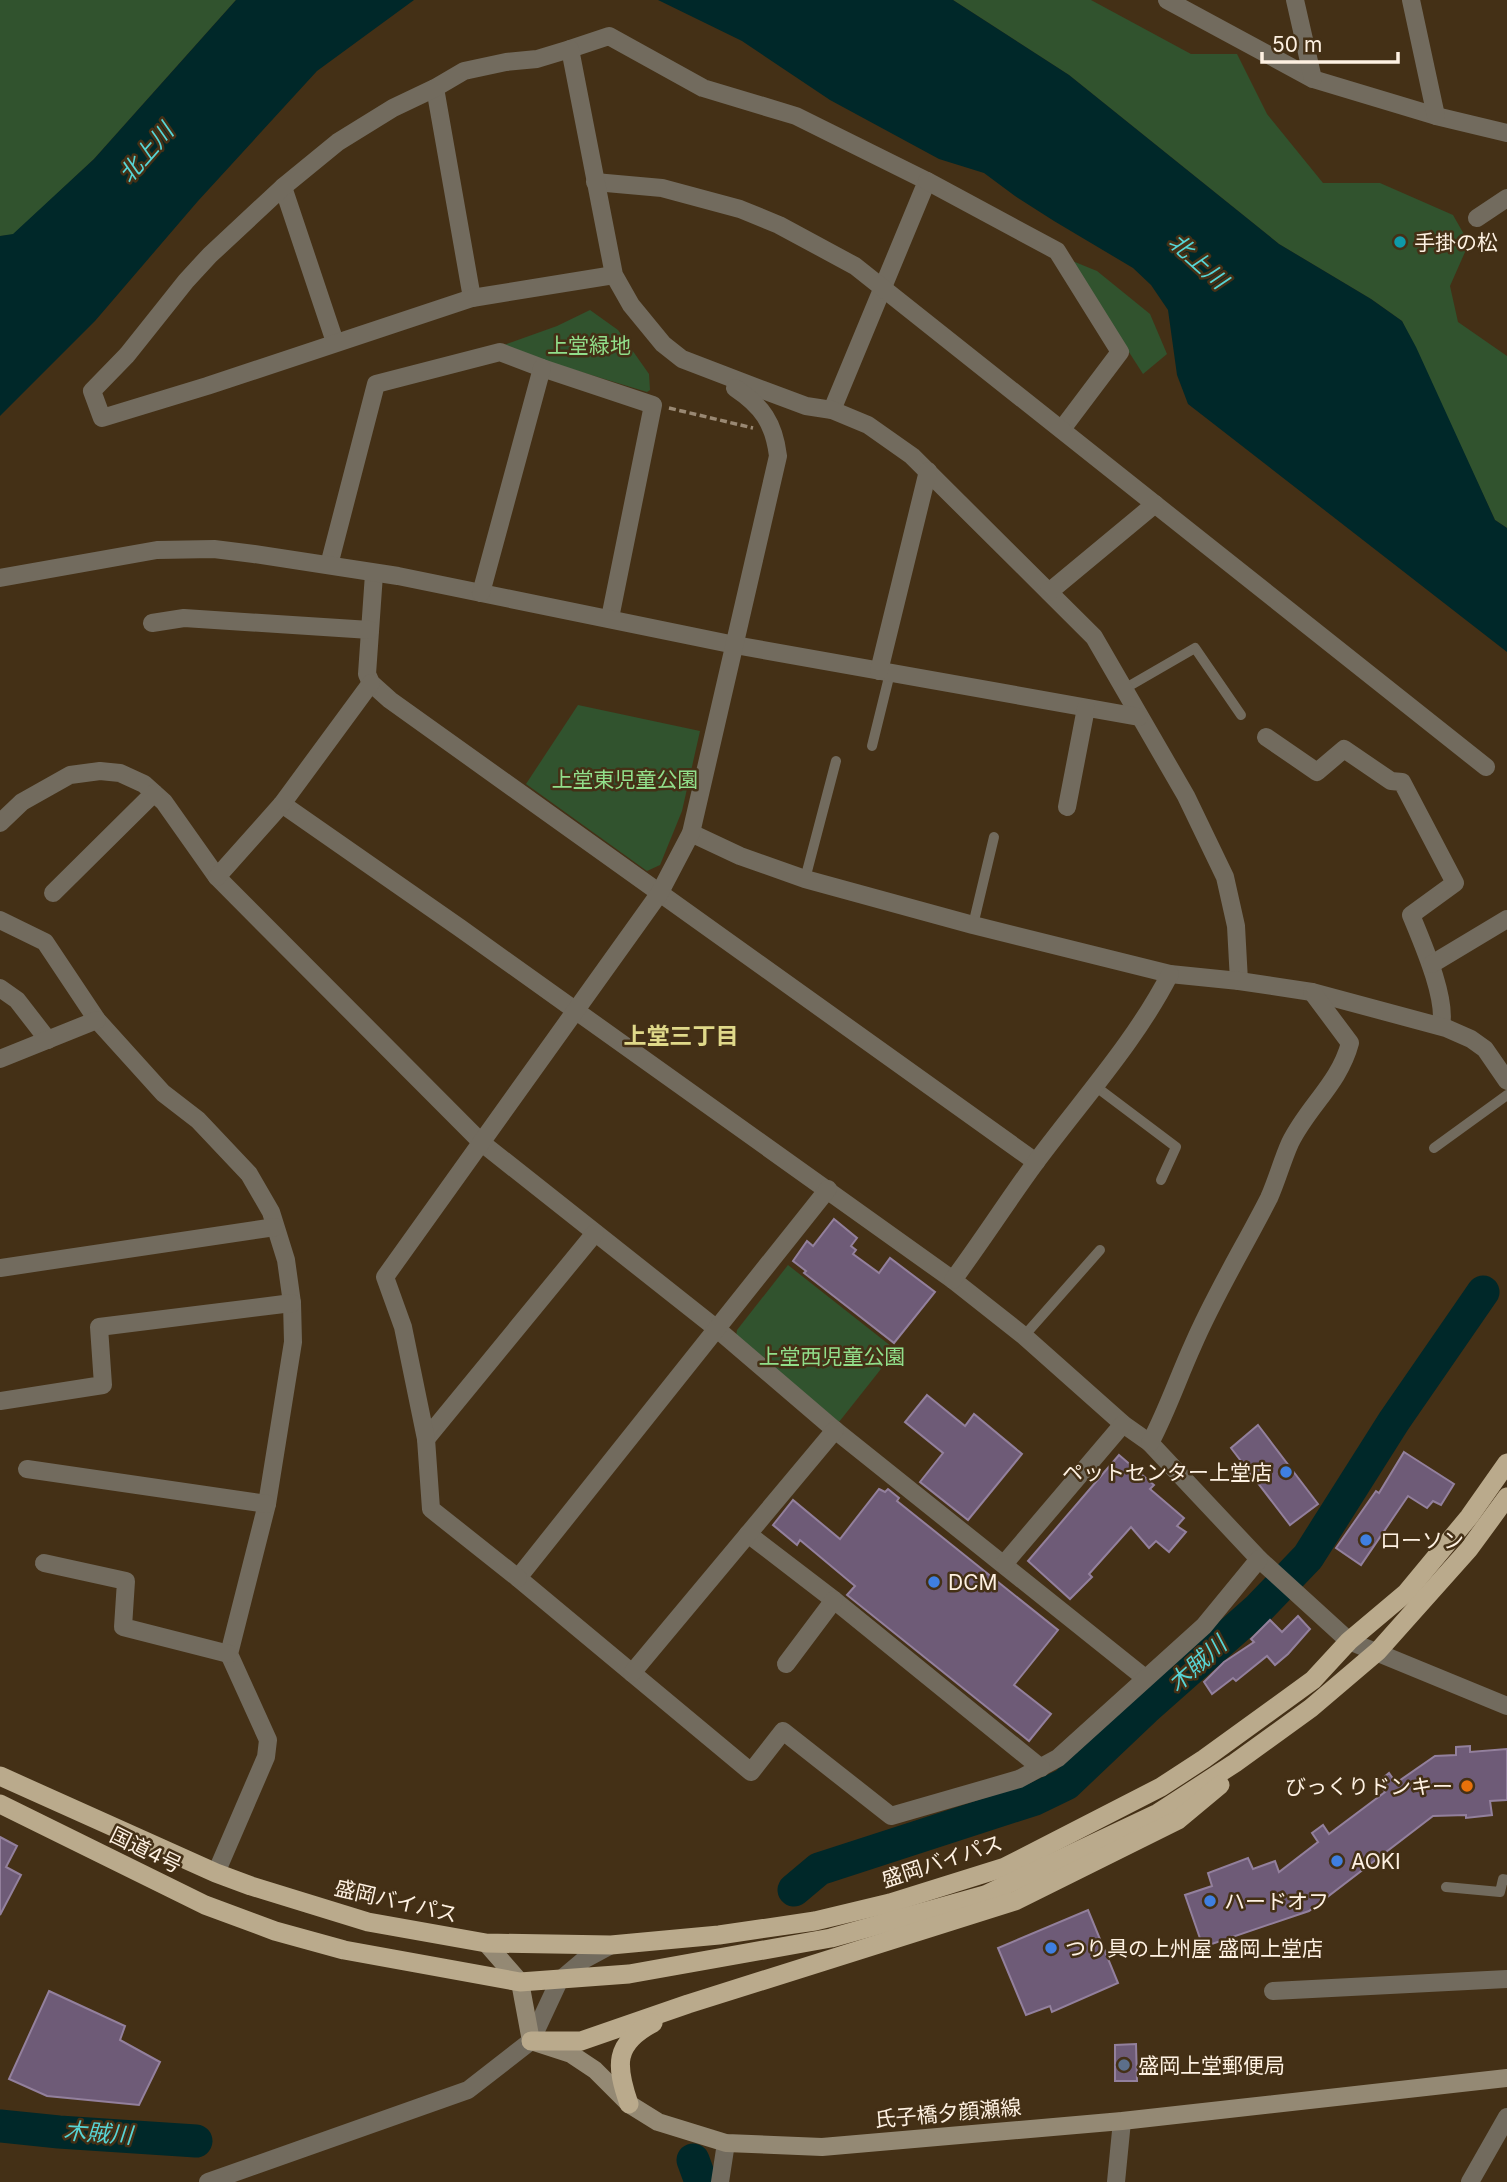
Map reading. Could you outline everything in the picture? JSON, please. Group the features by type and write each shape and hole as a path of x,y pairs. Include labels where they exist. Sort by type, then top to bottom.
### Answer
{"highway":[{"name":"盛岡バイパス","path":"251,1886 368,1922 486,1943 611,1945 719,1935 815,1921 890,1903 1005,1867 1161,1787 1313,1680 1349,1641 1406,1593 1469,1517 1507,1462"},
{"name":"盛岡バイパス","path":"275,1931 344,1950 520,1982 559,1981 691,1965 831,1938 985,1895 1158,1813 1235,1763 1311,1708 1378,1651 1469,1549 1507,1497"},
{"path":"531,2040 581,2041 688,2004 1015,1901 1178,1820 1311,1708"},
{"name":"国道4号","path":"0,1776 216,1873 251,1886"},
{"name":"国道4号","path":"0,1804 205,1905 275,1931"},
{"path":"629,2104 618,2074 620,2059 628,2042 637,2031 688,2004"}],"main road":[{"path":"486,1943 520,1982 531,2040"},
{"name":"氏子橋夕顔瀬線","path":"531,2040 571,2054 595,2070 629,2104 658,2122 726,2143 822,2147 1122,2121 1507,2078"}],"street":[{"path":"1167,0 1195,8 1256,50 1313,79 1436,116 1507,133"},
{"path":"1295,0 1313,79"},
{"path":"1411,0 1436,116"},
{"path":"614,275 472,298 208,386 102,418 92,391 127,355 210,255 283,187 338,142 393,108 464,71 537,59 609,36 703,88 796,116 927,181 1057,251 1120,352 1062,429"},
{"path":"570,49 614,275 631,305 663,344 682,359 806,406 832,410 868,425 912,456 1094,637 1186,796 1226,877 1236,926 1239,981"},
{"path":"435,88 472,298"},
{"path":"832,410 927,181"},
{"path":"595,182 662,188 740,209 821,246 855,265 1486,767"},
{"path":"283,187 335,342"},
{"path":"1477,218 1507,198"},
{"path":"329,565 376,384 500,352 653,405 610,618"},
{"path":"481,593 542,368"},
{"path":"709,371 755,401 776,436 778,456 691,833 659,894 385,1277 403,1327 426,1439 431,1509 751,1772 783,1731 891,1816 1019,1779 1058,1758 1266,1565"},
{"path":"884,672 928,471"},
{"path":"1049,592 1155,504"},
{"path":"0,578 157,550 214,550 329,565 610,618 734,645 1139,717"},
{"path":"374,574 367,674 371,683 390,700 1036,1162"},
{"path":"152,623 184,618 370,630"},
{"path":"217,877 282,804 371,683"},
{"path":"1067,807 1086,708"},
{"path":"1266,737 1317,772 1344,749 1391,781 1402,782 1455,883 1411,915 1432,964 1443,1017 1441,1026"},
{"path":"0,823 22,802 70,775 100,771 120,773 144,784 164,802 217,877 482,1143 717,1329 835,1430 1145,1678"},
{"path":"53,893 154,793"},
{"path":"282,804 953,1280 1024,1336 1123,1424 1150,1443 1266,1565 1349,1641 1507,1706"},
{"path":"691,833 740,856 805,879 973,925 1170,974 1312,992 1441,1026 1471,1039 1485,1049 1507,1082"},
{"path":"1432,964 1507,919"},
{"path":"0,920 45,942 97,1020 163,1093 198,1120 249,1174 271,1212 286,1260 292,1303 293,1342 288,1379 267,1504 229,1654 268,1740 266,1757 216,1873"},
{"path":"953,1280 1036,1162 1154,1005 1170,974"},
{"path":"0,988 17,1000 48,1040"},
{"path":"1150,1443 1162,1421 1193,1345 1271,1194 1291,1140 1331,1086 1345,1062 1350,1043 1312,992"},
{"path":"0,1059 97,1020"},
{"path":"518,1578 828,1189"},
{"path":"0,1268 275,1227"},
{"path":"426,1439 595,1233"},
{"path":"0,1401 103,1385 99,1327 292,1303"},
{"path":"1004,1564 1123,1424"},
{"path":"632,1673 835,1430"},
{"path":"27,1469 267,1504"},
{"path":"748,1534 1041,1768"},
{"path":"44,1563 126,1581 123,1627 229,1654"},
{"path":"786,1664 834,1600"},
{"path":"208,2182 468,2090 531,2040 559,1981 585,1959 611,1945"},
{"path":"1273,1991 1507,1979"},
{"path":"1470,2182 1507,2117"},
{"path":"1116,2182 1122,2121"},
{"path":"720,2182 726,2143"}],"lane":[{"path":"1124,689 1195,648 1241,715"},
{"path":"872,746 884,672"},
{"path":"805,879 836,761"},
{"path":"973,925 994,837"},
{"path":"1095,1086 1176,1147 1161,1180"},
{"path":"1434,1148 1507,1095"},
{"path":"1024,1336 1100,1250"},
{"path":"1446,1887 1500,1892 1503,1880 1507,1880"}],"path":[{"path":"653,405 758,430"}],"green space":[{"path":"0,0 236,0 94,159 13,235 0,236"},
{"path":"953,0 1091,0 1191,54 1237,54 1267,114 1323,183 1380,183 1453,215 1469,243 1450,286 1458,322 1507,356 1507,528 1495,520 1402,321 1371,299 1279,244 1069,75"},
{"path":"1070,260 1097,271 1150,314 1167,354 1143,374"},
{"name":"上堂緑地","path":"590,310 618,330 649,374 650,390 647,392 532,357 504,345 557,326"},
{"name":"上堂東児童公園","path":"578,705 700,731 682,811 660,865 647,871 526,784"},
{"name":"上堂西児童公園","path":"788,1265 896,1350 839,1422 736,1337 737,1330"}],"water":[{"name":"北上川","path":"236,0 414,0 317,71 198,201 95,321 0,416 0,236 13,234 94,159"},
{"name":"北上川","path":"658,0 953,0 1069,75 1279,244 1371,299 1402,321 1495,520 1507,528 1507,652 1188,404 1177,375 1168,310 1151,285 1133,268 1054,221 984,173 939,159 830,100 742,41"}],"building":[{"path":"834,1219 857,1238 851,1246 856,1250 853,1254 879,1273 890,1258 935,1292 894,1343 804,1273 806,1271 793,1261 807,1241 813,1246"},
{"path":"927,1395 965,1426 974,1414 1022,1454 968,1520 920,1482 943,1453 905,1422"},
{"path":"1258,1425 1318,1504 1290,1525 1231,1448"},
{"path":"1404,1452 1454,1484 1441,1505 1433,1501 1427,1508 1408,1496 1361,1565 1336,1548 1376,1491 1379,1493"},
{"path":"1119,1455 1154,1485 1150,1489 1184,1518 1177,1526 1186,1532 1169,1552 1156,1541 1149,1548 1131,1527 1089,1574 1092,1577 1070,1599 1028,1561"},
{"path":"879,1489 885,1492 888,1489 899,1498 897,1501 1058,1630 1014,1685 1051,1714 1029,1741 847,1595 855,1586 800,1540 797,1545 773,1525 793,1500 840,1539"},
{"path":"1298,1616 1310,1629 1288,1654 1275,1665 1267,1656 1236,1681 1233,1678 1212,1694 1204,1682 1224,1662 1254,1642 1251,1639 1270,1620 1282,1632"},
{"path":"1470,1746 1470,1752 1507,1749 1507,1800 1490,1801 1492,1815 1466,1818 1466,1815 1433,1816 1309,1911 1203,1947 1185,1895 1212,1886 1208,1873 1248,1858 1253,1869 1275,1861 1279,1872 1318,1842 1312,1833 1323,1825 1329,1834 1385,1792 1378,1782 1389,1773 1396,1783 1435,1756 1456,1755 1456,1747"},
{"path":"0,1837 17,1846 6,1867 21,1875 0,1915"},
{"path":"1088,1910 1118,1983 1052,2012 1050,2006 1026,2015 998,1948"},
{"path":"49,1991 125,2026 120,2040 160,2062 139,2105 47,2096 9,2079"},
{"path":"1136,2044 1137,2081 1115,2081 1115,2045"}],"waterway":[{"name":"木賊川","path":"794,1890 819,1869 1035,1799 1066,1784 1145,1709 1259,1608 1308,1557 1394,1421 1483,1292"},
{"name":"木賊川","path":"0,2126 196,2141"},
{"name":"木賊川","path":"693,2160 701,2182"}],"place":[{"name":"手掛の松","path":"1400,242"},
{"name":"ペットセンター上堂店","path":"1286,1472"},
{"name":"ローソン","path":"1366,1540"},
{"name":"DCM","path":"934,1582"},
{"name":"びっくりドンキー","path":"1467,1786"},
{"name":"AOKI","path":"1337,1861"},
{"name":"ハードオフ","path":"1210,1901"},
{"name":"つり具の上州屋 盛岡上堂店","path":"1051,1948"},
{"name":"盛岡上堂郵便局","path":"1124,2065"}],"district":[{"name":"上堂三丁目","path":"681,1036"}]}
